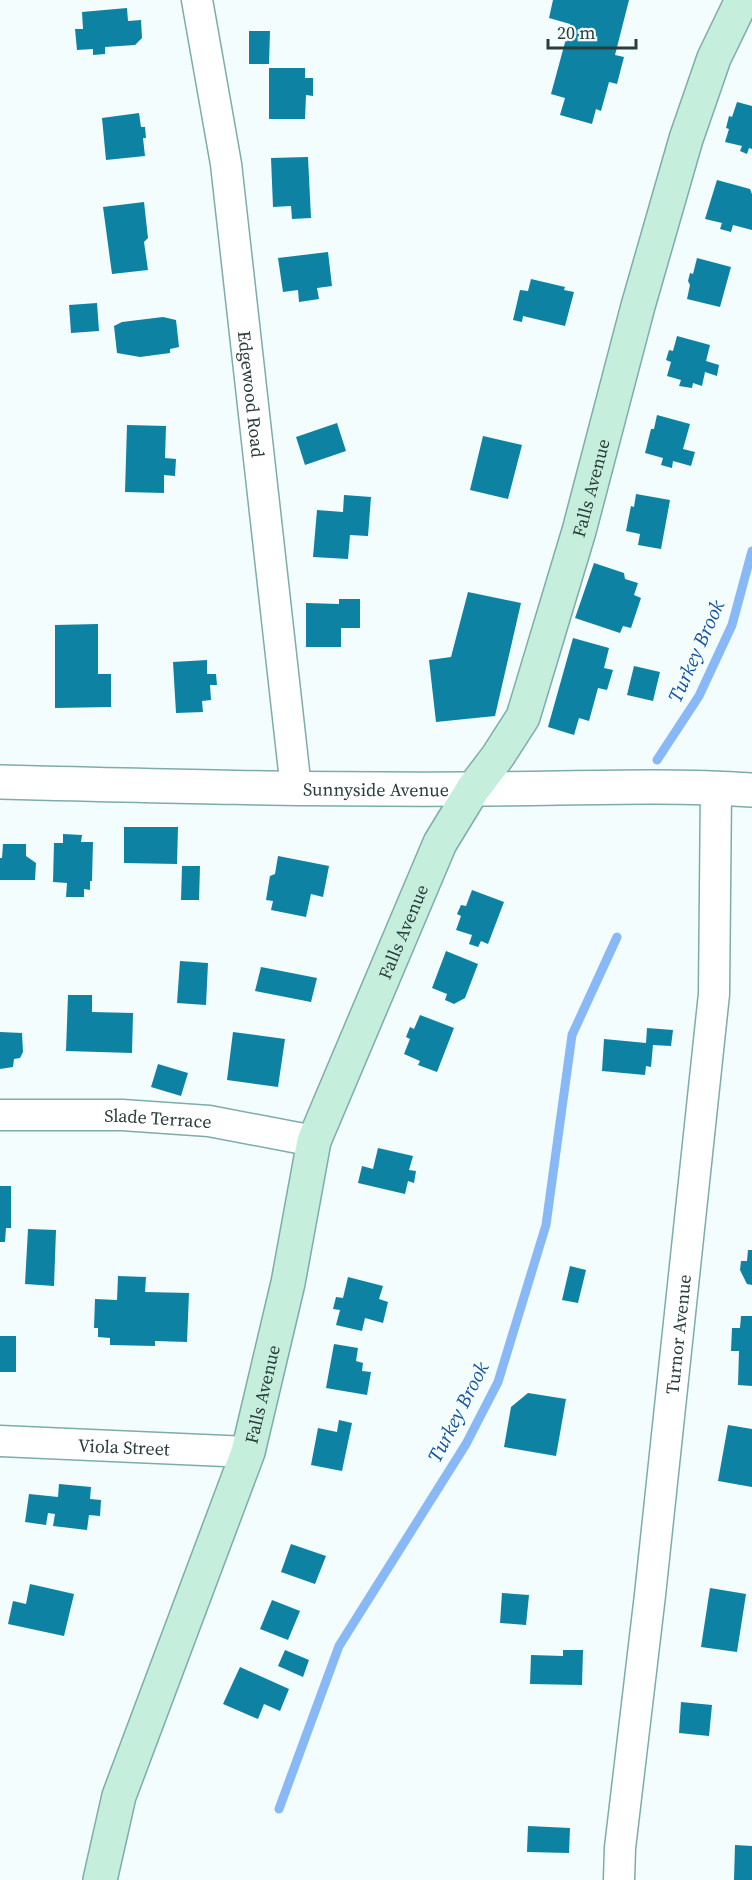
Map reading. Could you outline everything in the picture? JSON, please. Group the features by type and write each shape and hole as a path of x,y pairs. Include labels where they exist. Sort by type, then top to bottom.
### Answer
{"main road":[{"name":"Falls Avenue","path":"100,1880 119,1796 248,1452 288,1283 314,1141 440,843 473,789 523,717 579,531 638,306 686,139 714,58 742,0"}],"street":[{"name":"Edgewood Road","path":"197,0 226,164 296,789"},
{"name":"Sunnyside Avenue","path":"0,782 296,789 604,787 752,790"},
{"name":"Turnor Avenue","path":"619,1880 620,1848 651,1595 714,994 716,788"},
{"name":"Slade Terrace","path":"0,1115 122,1115 209,1121 314,1141"},
{"name":"Viola Street","path":"0,1440 248,1452"}],"building":[{"path":"553,0 629,0 615,55 624,57 617,84 609,82 601,111 596,109 592,124 560,115 565,98 551,94 570,24 549,18"},
{"path":"127,8 128,21 141,20 142,38 135,45 105,47 105,54 93,55 93,49 77,50 75,29 83,29 82,12"},
{"path":"249,31 270,31 269,64 249,64"},
{"path":"269,68 305,68 305,78 313,78 313,96 306,95 305,119 269,119"},
{"path":"737,102 752,106 752,149 749,148 747,154 740,151 742,146 725,142 729,129 726,128 729,116 732,117"},
{"path":"139,113 141,127 145,127 146,138 143,138 145,156 106,160 102,118"},
{"path":"308,157 311,218 292,219 291,206 273,207 271,158"},
{"path":"717,180 750,189 752,230 733,225 731,232 720,229 722,223 705,219"},
{"path":"144,202 148,238 144,242 148,270 112,274 103,207"},
{"path":"328,252 332,286 317,288 319,299 299,302 298,290 283,292 278,258"},
{"path":"697,258 731,267 720,307 687,299 690,285 688,281 690,273 693,274"},
{"path":"531,279 565,287 564,290 574,292 565,326 523,316 522,322 513,320 520,290 528,291"},
{"path":"97,303 99,331 71,333 69,305"},
{"path":"163,317 176,320 179,347 170,349 170,353 140,357 117,353 114,326 122,322"},
{"path":"677,336 710,345 706,361 719,365 717,376 705,372 702,386 693,383 692,388 679,386 681,380 667,376 671,362 666,360 669,350 673,351"},
{"path":"657,415 690,424 683,449 695,452 691,466 673,461 672,468 661,465 663,458 645,453"},
{"path":"337,423 346,451 305,465 296,437"},
{"path":"127,425 166,426 165,458 176,459 175,476 164,475 164,493 125,492"},
{"path":"483,436 522,445 508,499 470,490"},
{"path":"636,494 670,500 661,549 638,545 640,534 626,531"},
{"path":"344,495 371,497 368,536 350,535 348,559 313,557 317,510 343,512"},
{"path":"594,563 624,573 625,579 638,583 634,595 641,598 631,628 623,626 620,633 575,618"},
{"path":"468,592 521,603 495,716 436,722 429,660 451,657"},
{"path":"339,599 360,599 360,628 341,628 341,647 306,647 306,603 339,604"},
{"path":"98,624 98,674 111,674 111,707 55,708 55,625"},
{"path":"573,638 609,648 604,668 613,670 607,690 598,688 589,721 579,718 574,735 548,727"},
{"path":"207,660 207,674 216,674 217,685 210,685 211,700 202,701 203,712 176,713 173,662"},
{"path":"634,666 660,672 653,701 627,695"},
{"path":"124,827 178,827 177,864 124,863"},
{"path":"63,834 82,835 81,842 93,842 92,881 90,881 90,890 84,889 84,897 66,897 67,883 53,882 54,843 63,843"},
{"path":"3,844 26,844 26,856 36,863 35,880 0,880 0,858 2,858"},
{"path":"278,856 329,866 323,897 311,894 306,917 271,910 273,901 266,900 270,876 275,874"},
{"path":"182,866 200,866 199,900 181,900"},
{"path":"472,890 504,902 488,944 481,941 478,947 469,944 472,935 456,930 461,916 457,914 461,905 466,906"},
{"path":"446,951 478,964 465,998 454,1004 445,1000 447,994 432,988"},
{"path":"180,961 208,963 206,1005 177,1003"},
{"path":"261,967 317,978 311,1002 255,991"},
{"path":"68,995 92,995 92,1012 133,1013 132,1053 66,1051"},
{"path":"420,1015 454,1028 437,1072 418,1065 420,1061 404,1054 410,1039 406,1037 410,1027 414,1029"},
{"path":"647,1028 673,1030 671,1046 653,1045 651,1067 646,1066 645,1075 602,1071 604,1039 646,1043"},
{"path":"0,1032 22,1033 23,1052 20,1058 14,1059 13,1067 0,1069"},
{"path":"233,1032 285,1039 278,1087 227,1080"},
{"path":"158,1064 188,1073 181,1096 151,1087"},
{"path":"378,1148 413,1156 409,1170 416,1171 414,1183 408,1181 405,1194 358,1183 362,1166 373,1169"},
{"path":"0,1186 11,1186 11,1228 6,1228 5,1242 0,1242"},
{"path":"28,1229 56,1230 54,1286 25,1284"},
{"path":"748,1250 752,1250 752,1285 747,1284 740,1270 741,1261 747,1261"},
{"path":"570,1266 586,1270 578,1303 562,1300"},
{"path":"118,1276 146,1277 145,1292 189,1293 187,1342 155,1341 155,1346 110,1345 110,1338 98,1337 98,1328 94,1328 95,1299 117,1300"},
{"path":"348,1277 383,1286 379,1299 388,1302 383,1323 365,1318 362,1331 336,1325 340,1310 333,1309 336,1297 343,1298"},
{"path":"741,1316 752,1316 752,1386 738,1385 739,1351 731,1351 732,1328 740,1328"},
{"path":"0,1336 16,1336 16,1372 0,1372"},
{"path":"334,1344 358,1348 356,1361 363,1363 362,1371 371,1372 367,1395 326,1388"},
{"path":"528,1393 566,1399 556,1456 504,1447 511,1407"},
{"path":"339,1420 352,1423 342,1471 311,1465 318,1428 337,1432"},
{"path":"728,1425 752,1429 752,1487 718,1481"},
{"path":"59,1484 91,1487 90,1499 101,1500 100,1516 89,1515 87,1530 53,1526 55,1514 48,1513 46,1525 25,1522 29,1494 58,1497"},
{"path":"291,1544 326,1556 315,1584 281,1572"},
{"path":"30,1584 74,1594 64,1636 8,1624 13,1601 26,1604"},
{"path":"710,1588 746,1594 737,1652 701,1647"},
{"path":"502,1593 529,1595 526,1625 500,1623"},
{"path":"272,1600 300,1611 288,1640 260,1629"},
{"path":"285,1650 309,1660 303,1677 278,1666"},
{"path":"563,1650 583,1650 582,1685 530,1684 531,1655 563,1656"},
{"path":"240,1667 289,1689 280,1711 264,1704 258,1719 223,1704"},
{"path":"681,1702 712,1705 709,1736 679,1733"},
{"path":"528,1826 570,1828 569,1853 527,1852"},
{"path":"735,1845 752,1846 752,1880 734,1880"}],"waterway":[{"name":"Turkey Brook","path":"657,760 699,696 732,625 752,551"},
{"name":"Turkey Brook","path":"279,1809 339,1646 466,1444 498,1382 546,1225 572,1035 617,937"}]}
